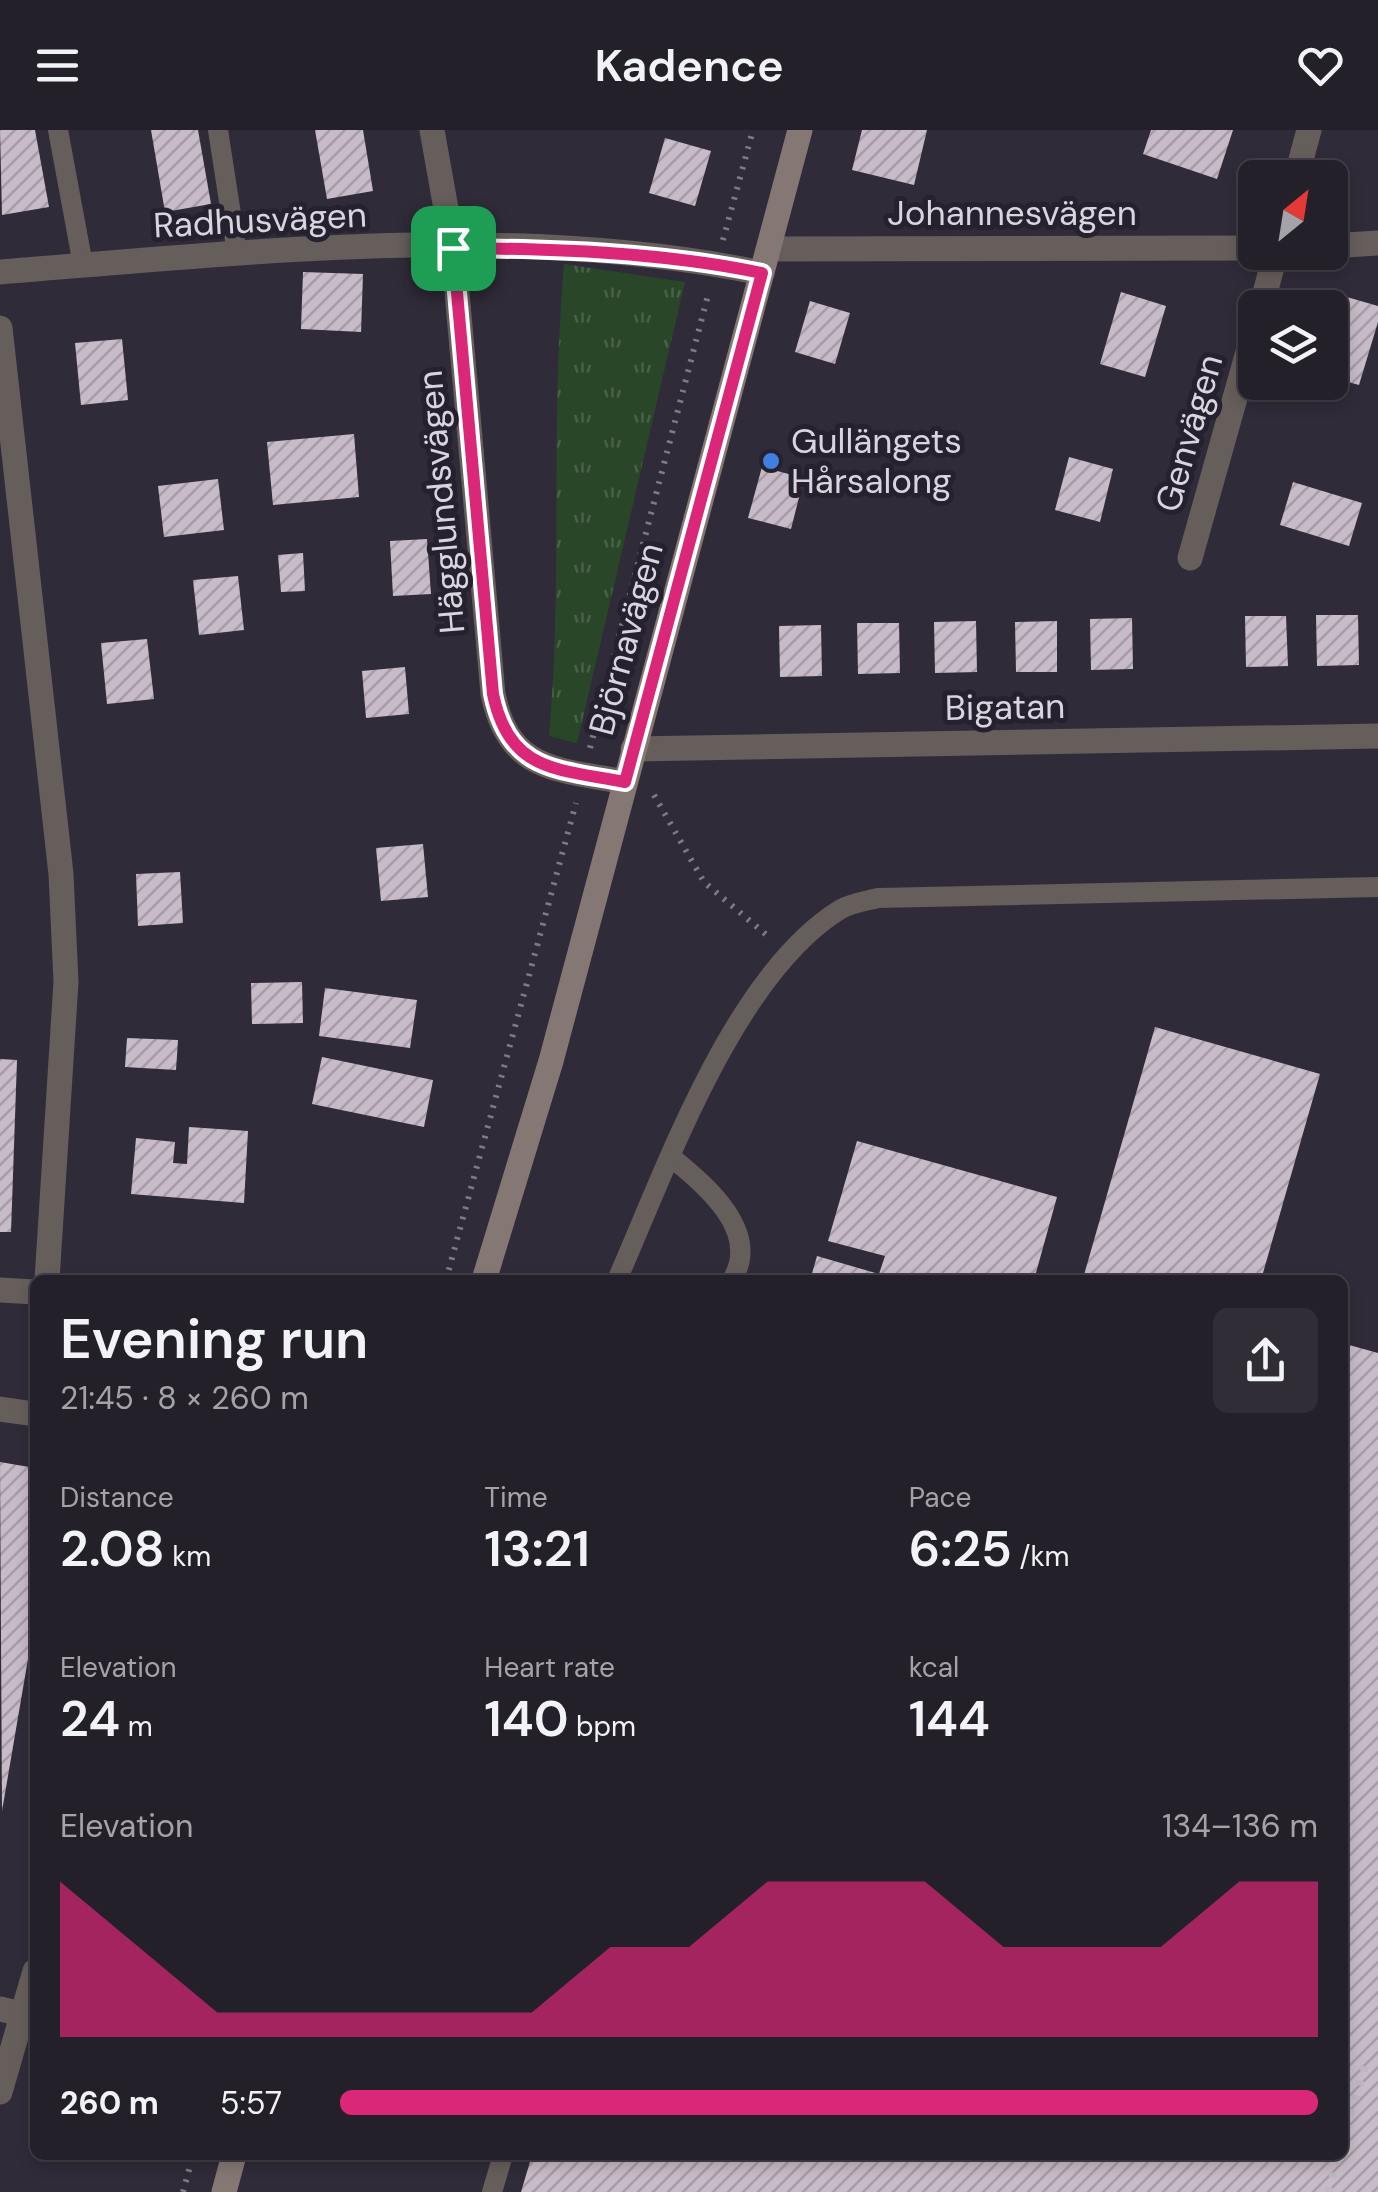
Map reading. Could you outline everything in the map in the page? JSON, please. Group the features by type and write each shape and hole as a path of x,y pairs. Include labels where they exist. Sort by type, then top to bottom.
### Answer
{"main road":[{"name":"Björnavägen","path":"486,1275 551,1060 800,130"},
{"path":"224,2192 233,2160"}],"street":[{"name":"Hägglundsvägen","path":"432,130 453,248 493,694 500,726 524,756 548,768 625,782"},
{"path":"1301,160 1309,130"},
{"path":"1348,245 1378,244"},
{"name":"Radhusvägen","path":"0,272 237,253 453,248 568,250 716,264 766,261"},
{"name":"Johannesvägen","path":"766,261 1238,248"},
{"path":"0,328 62,874 66,982 47,1275"},
{"name":"Genvägen","path":"1190,558 1238,388"},
{"name":"Bigatan","path":"634,749 1378,736"},
{"path":"0,1290 30,1292"},
{"path":"0,1409 30,1413"},
{"path":"0,2092 13,2012 30,1980"}],"lane":[{"path":"58,130 83,266"},
{"path":"218,130 237,253"},
{"path":"619,1275 728,1042 793,951 845,907 878,898 1378,886"},
{"path":"671,1157 726,1210 741,1251 734,1275"},
{"path":"492,2192 502,2160"}],"path":[{"path":"447,1275 754,130"},
{"path":"634,749 660,810 704,882 764,935 793,951"},
{"path":"183,2192 192,2160"}],"green space":[{"path":"564,264 685,282 577,743 549,736"}],"building":[{"path":"0,130 35,130 49,207 2,215"},
{"path":"151,130 198,130 211,204 165,212"},
{"path":"315,130 363,130 373,191 327,199"},
{"path":"862,130 927,130 914,185 852,170"},
{"path":"1151,130 1233,130 1217,179 1143,154"},
{"path":"665,138 711,151 695,206 649,193"},
{"path":"303,272 363,274 361,332 301,329"},
{"path":"1121,292 1166,306 1145,377 1100,364"},
{"path":"1348,297 1378,306 1378,322 1359,385 1348,382"},
{"path":"810,301 850,313 835,364 795,352"},
{"path":"122,339 128,400 81,405 75,343"},
{"path":"354,434 359,497 273,505 267,442"},
{"path":"1069,457 1113,469 1100,522 1055,510"},
{"path":"762,467 804,478 791,529 748,518"},
{"path":"218,479 224,530 164,537 158,486"},
{"path":"1293,482 1362,503 1349,546 1280,525"},
{"path":"427,539 431,594 393,596 390,541"},
{"path":"303,553 305,591 281,592 278,555"},
{"path":"238,576 244,630 199,635 193,580"},
{"path":"1316,615 1358,615 1359,665 1317,666"},
{"path":"1245,616 1286,616 1288,666 1246,667"},
{"path":"1132,618 1133,669 1091,670 1090,619"},
{"path":"976,621 977,672 935,673 934,622"},
{"path":"1057,621 1057,672 1016,672 1015,622"},
{"path":"857,623 899,623 900,673 858,674"},
{"path":"821,625 822,676 780,677 779,626"},
{"path":"147,639 154,699 107,704 101,643"},
{"path":"405,667 409,714 366,718 362,671"},
{"path":"423,844 428,897 381,901 376,848"},
{"path":"180,872 183,923 138,926 136,874"},
{"path":"302,982 303,1023 252,1024 251,983"},
{"path":"325,988 417,1000 410,1048 319,1036"},
{"path":"1155,1027 1320,1074 1262,1275 1084,1275"},
{"path":"127,1038 178,1040 176,1070 125,1067"},
{"path":"322,1057 433,1080 424,1127 312,1104"},
{"path":"0,1059 17,1060 11,1232 0,1232"},
{"path":"189,1127 248,1131 244,1203 131,1194 136,1138 175,1142 173,1163 187,1164"},
{"path":"857,1141 1057,1197 1035,1275 812,1275 817,1256 879,1274 885,1256 828,1241"},
{"path":"1348,1345 1378,1353 1378,2192 521,2192 531,2160 1348,2160"},
{"path":"0,1462 30,1467 30,1647 2,1811"}],"railway":[{"path":"1348,2123 1366,2062"},
{"path":"1328,2192 1338,2160"}],"place":[{"name":"Gullängets Hårsalong","path":"771,461"}],"route":[{"path":"453,248 568,250 716,264 762,273 625,782 548,768 524,756 508,741 500,726 493,694 453,248"}]}
